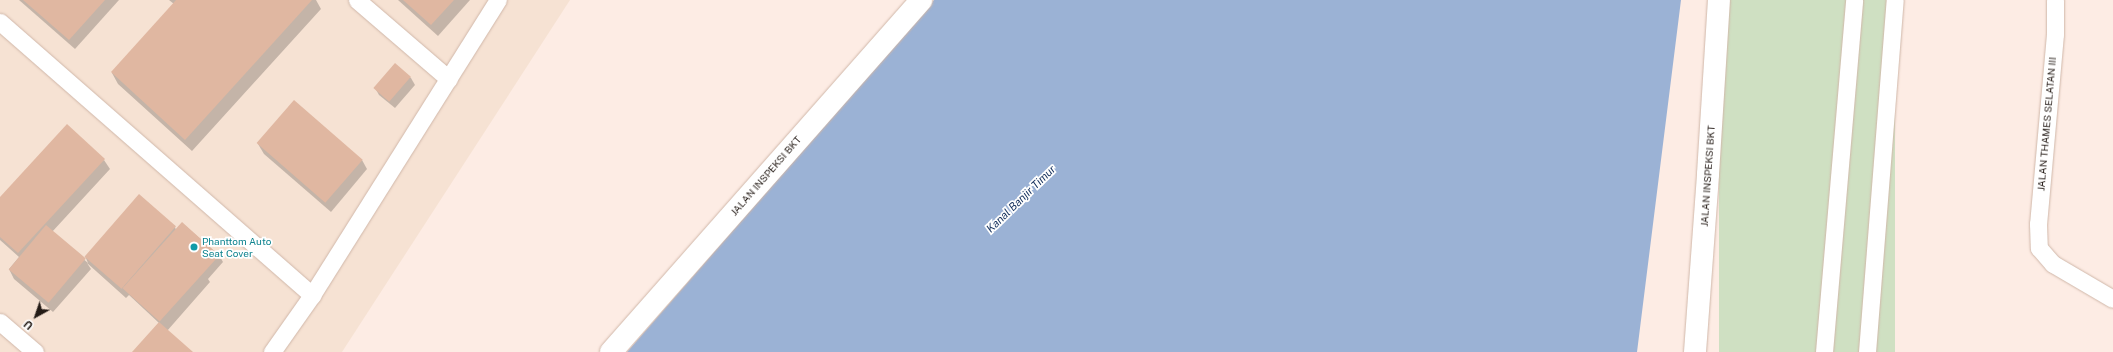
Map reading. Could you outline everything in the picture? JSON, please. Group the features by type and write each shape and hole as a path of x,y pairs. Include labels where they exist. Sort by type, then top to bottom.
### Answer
{"street":[{"path":"357,0 449,79"},
{"path":"272,352 312,295 498,0"},
{"name":"JALAN INSPEKSI BKT","path":"611,352 921,0"},
{"name":"JALAN INSPEKSI BKT","path":"1695,352 1708,174 1718,0"},
{"path":"1824,352 1854,0"},
{"path":"1867,352 1895,0"},
{"name":"JALAN THAMES SELATAN III","path":"2055,0 2055,34 2038,224 2039,248 2052,264 2113,299"},
{"path":"0,22 312,295"},
{"path":"0,322 35,352"}],"shaded area":[{"path":"0,0 570,0 342,352 0,352"}],"green space":[{"path":"1719,0 1895,0 1895,352 1719,352"}],"water":[{"name":"Kanal Banjir Timur","path":"934,0 1681,0 1637,352 627,352"}],"building":[{"path":"23,0 105,0 69,40"},
{"path":"176,0 312,0 185,140 111,72"},
{"path":"403,0 454,0 431,25"},
{"path":"395,63 411,77 389,102 373,88"},
{"path":"294,100 363,160 325,203 257,143"},
{"path":"67,124 105,159 18,253 0,237 0,197"},
{"path":"139,194 176,226 122,289 85,257"},
{"path":"182,222 219,255 160,322 122,288"},
{"path":"46,225 86,258 49,303 9,269"},
{"path":"159,322 193,352 132,352"}],"place":[{"name":"Phanttom Auto Seat Cover","path":"194,247"}]}
